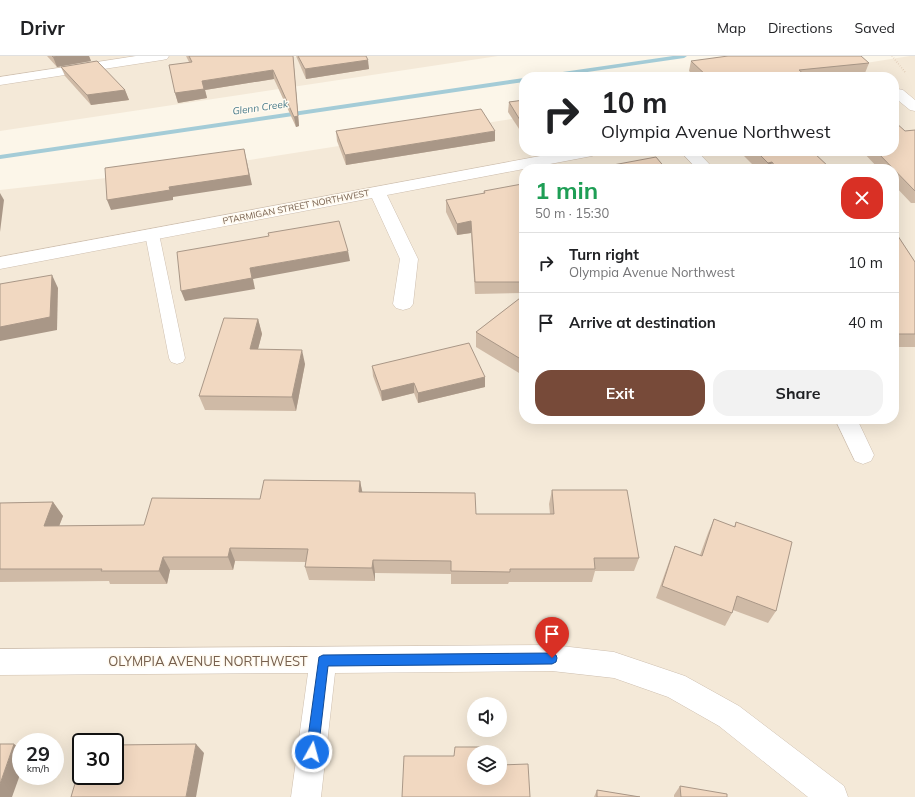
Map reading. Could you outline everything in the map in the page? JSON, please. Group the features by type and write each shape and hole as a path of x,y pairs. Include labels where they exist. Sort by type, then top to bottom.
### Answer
{"street":[{"path":"0,81 125,59 162,56"},
{"path":"899,94 915,92"},
{"path":"899,96 915,107"},
{"name":"PTARMIGAN STREET NORTHWEST","path":"524,164 566,156"},
{"path":"693,156 701,164"},
{"name":"PTARMIGAN STREET NORTHWEST","path":"0,263 519,165"},
{"path":"378,192 409,259 403,304"},
{"path":"848,424 863,454"},
{"name":"OLYMPIA AVENUE NORTHWEST","path":"0,662 323,661 552,658 614,665 675,686 729,716 833,797"},
{"path":"306,797 323,661"}],"lane":[{"path":"152,234 177,358"}],"path":[{"path":"892,56 906,74"}],"shaded area":[{"path":"0,56 498,56 0,131"},
{"path":"915,56 915,797 0,797 0,190 204,167 519,118 519,156 899,156 899,72 809,72"}],"building":[{"path":"189,56 293,56 298,116 294,117 273,70 202,81 204,89 175,93 169,65 192,62"},
{"path":"298,56 366,56 368,60 305,69"},
{"path":"728,56 861,56 869,63 799,70 801,72 703,72 691,61"},
{"path":"97,61 125,90 87,95 61,67"},
{"path":"519,101 519,118 509,102"},
{"path":"481,109 495,131 345,155 336,131"},
{"path":"899,126 905,131 915,130 915,191 899,175 899,164 889,164 881,156 899,156"},
{"path":"244,149 249,175 169,187 170,190 107,200 105,168"},
{"path":"761,156 817,156 826,164 773,164 772,162 768,163"},
{"path":"656,157 662,164 618,164"},
{"path":"519,185 519,282 475,282 471,221 457,224 446,200 485,193 484,191"},
{"path":"339,221 348,251 250,268 252,278 181,291 177,252 269,236 268,233"},
{"path":"899,238 915,262 915,334 899,334"},
{"path":"52,275 50,317 0,327 0,284"},
{"path":"519,299 519,358 476,332"},
{"path":"224,318 258,319 250,349 302,350 292,397 199,396"},
{"path":"469,343 485,377 418,393 414,383 381,391 372,366"},
{"path":"264,480 360,481 359,492 475,493 476,514 554,514 552,490 627,490 639,558 594,558 595,569 510,569 510,572 451,571 451,561 373,560 372,568 305,567 308,549 230,548 228,557 163,557 159,571 101,571 102,569 0,569 0,503 53,502 44,526 144,525 152,498 260,499"},
{"path":"714,519 735,527 736,522 792,542 776,611 737,596 732,613 662,586 675,546 702,556"},
{"path":"0,744 12,744 12,750 0,784"},
{"path":"196,744 186,797 71,797 75,785 124,785 124,745"},
{"path":"455,747 467,747 467,785 507,785 507,765 528,764 530,797 402,797 404,756 454,756"},
{"path":"680,786 727,794 727,797 681,797"},
{"path":"597,790 640,797 597,797"}],"waterway":[{"name":"Glenn Creek","path":"576,72 684,56"},
{"name":"Glenn Creek","path":"0,157 519,81"}],"route":[{"path":"312,752 323,661 552,658"}]}
